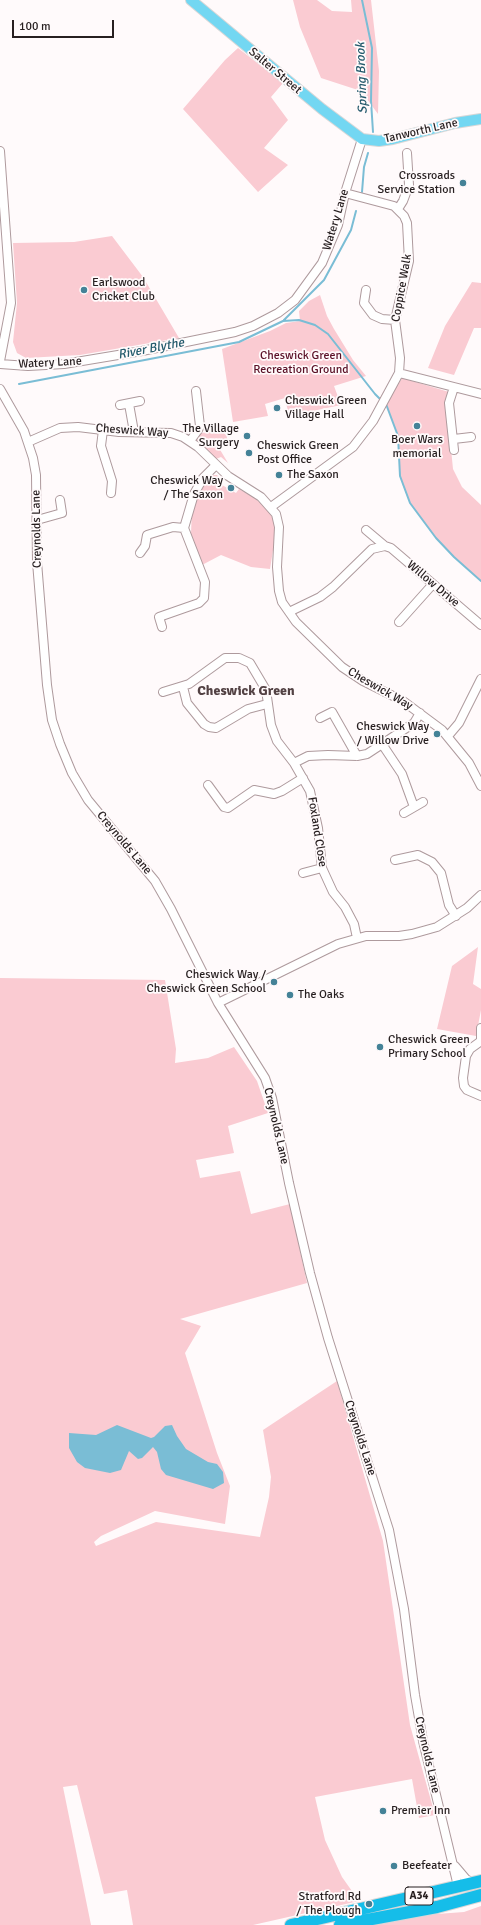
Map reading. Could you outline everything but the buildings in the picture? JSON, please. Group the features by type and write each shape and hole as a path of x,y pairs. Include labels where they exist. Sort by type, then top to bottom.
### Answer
{"highway":[{"name":"A34","path":"340,1925 460,1893 478,1885"},
{"name":"A34","path":"290,1925 460,1893 481,1895"}],"main road":[{"name":"Salter Street","path":"191,0 322,109 362,139"},
{"name":"Tanworth Lane","path":"362,139 379,141 393,139 455,123 481,119"}],"street":[{"name":"Watery Lane","path":"0,363 28,366 64,364 219,336 253,326 278,313 295,300 314,277 329,249 338,225 345,193 362,139"},
{"path":"0,152 11,303 0,363"},
{"path":"345,193 394,206 398,209 403,201 409,185 407,153"},
{"name":"Coppice Walk","path":"271,508 353,447 373,421 398,373 400,358 395,320 409,261 408,223 398,209"},
{"path":"366,290 364,303 373,315 382,319 395,320"},
{"path":"398,373 481,394"},
{"path":"454,387 449,403 454,450"},
{"name":"Creynolds Lane","path":"0,389 18,418 28,442 36,476 36,562 47,685 52,720 60,744 72,773 88,800 155,880 218,1003 265,1078 272,1098 289,1183 314,1287 328,1338 389,1530 404,1609 414,1695 423,1741 460,1893"},
{"path":"190,441 200,426 196,391"},
{"path":"120,405 140,401"},
{"path":"130,404 134,432"},
{"name":"Cheswick Way","path":"28,442 60,428 78,427 103,430 171,433 190,441 202,450 234,481 261,497 276,514 279,527 277,567 279,591 282,602 304,631 342,667 363,681 403,702 420,713 448,736 469,763 481,786"},
{"path":"103,430 101,446 112,482 111,494"},
{"path":"454,439 471,437"},
{"path":"162,627 158,617 200,603 204,598 205,582 184,528 194,494 203,478 216,465"},
{"path":"37,520 62,513 60,500"},
{"path":"140,553 145,546 147,535 173,527 184,528"},
{"name":"Willow Drive","path":"366,530 385,546 391,548 481,625"},
{"path":"289,612 320,597 333,587 372,549 385,546"},
{"path":"399,622 433,584"},
{"name":"Foxland Close","path":"163,692 183,687 197,680 225,658 239,658 250,663 266,690 271,725 277,741 294,763 310,791 315,807 322,868 333,892 345,907 354,924 357,938"},
{"path":"448,736 459,723 478,693 481,679"},
{"path":"183,687 187,702 204,724 209,727 216,728 248,708 267,704"},
{"path":"320,718 332,712 357,756"},
{"path":"294,763 308,756 357,756 367,754 414,722 420,713"},
{"path":"382,744 402,774 414,807"},
{"path":"208,785 224,808 228,808 254,790 274,794 282,791 302,778"},
{"path":"404,813 423,802"},
{"path":"395,860 418,855 432,862 440,873 449,905 456,916"},
{"path":"302,873 322,868"},
{"path":"218,1003 338,944 357,938 412,934 437,927 480,899"},
{"path":"481,1028 481,1040 470,1049 466,1056 463,1078 464,1086 467,1090 481,1096"},
{"name":"Creynolds Lane","path":"454,1864 466,1879 478,1885"}],"green space":[{"path":"293,0 317,0 332,11 352,12 351,0 371,0 379,71 378,114 361,91 321,78 300,27"},
{"path":"238,48 283,83 271,97 288,120 264,148 288,165 258,192 183,109 225,60"},
{"name":"Earlswood Cricket Club","path":"112,236 143,277 179,338 80,355 26,358 17,353 13,342 17,303 13,243 74,242"},
{"path":"472,282 481,283 481,328 474,328 454,375 428,368 445,326"},
{"name":"Cheswick Green Recreation Ground","path":"320,295 327,316 334,329 353,360 366,376 334,386 341,405 289,416 285,398 265,404 268,416 233,422 222,349 270,331 286,323 300,321 299,311 309,301"},
{"path":"402,378 449,392 446,399 453,469 462,487 481,505 481,581 454,557 436,538 410,503 403,486 400,476 398,436 386,404"},
{"path":"219,431 227,437 226,444 219,448 228,463 221,457 216,459 196,440 197,435 201,433"},
{"path":"213,475 217,475 221,480 222,485 236,493 239,489 253,497 270,513 274,521 274,544 270,569 251,567 221,555 202,565 191,534 192,507 204,482"},
{"path":"478,947 473,984 481,989 481,1010 476,1036 437,1029 452,966"},
{"path":"0,978 165,980 176,1049 175,1063 208,1058 234,1047 257,1081 268,1113 228,1126 234,1153 196,1160 200,1178 240,1171 251,1214 290,1204 307,1283 180,1319 201,1326 185,1353 217,1453 230,1486 225,1524 155,1511 101,1536 94,1542 96,1546 156,1522 260,1537 269,1497 271,1477 263,1430 337,1381 383,1541 410,1725 435,1815 419,1818 412,1779 315,1797 325,1840 342,1877 359,1901 253,1925 133,1925 127,1890 104,1894 77,1785 63,1787 91,1925 0,1925"},
{"path":"481,1906 481,1925 363,1925 435,1911 437,1914 464,1912"}],"water":[{"path":"117,1425 151,1438 165,1426 172,1425 177,1436 186,1449 208,1462 217,1464 223,1472 224,1483 213,1489 166,1475 161,1469 157,1452 153,1447 142,1458 138,1459 129,1451 121,1470 110,1473 85,1468 77,1462 69,1448 69,1433 96,1435"}],"waterway":[{"name":"Spring Brook","path":"362,0 372,48 371,101 373,132"},
{"name":"Spring Brook","path":"362,192 364,167 368,153"},
{"name":"Spring Brook","path":"284,320 324,280 351,230 356,211"},
{"name":"River Blythe","path":"19,384 239,342 283,321 299,320 315,325 328,334 381,400"},
{"path":"386,404 398,436 400,476 410,503 436,538 454,557 481,581"}],"place":[{"name":"Crossroads Service Station","path":"463,183"},
{"name":"Earlswood Cricket Club","path":"84,290"},
{"name":"Cheswick Green Village Hall","path":"277,408"},
{"name":"Boer Wars memorial","path":"417,426"},
{"name":"The Village Surgery","path":"247,436"},
{"name":"Cheswick Green Post Office","path":"249,453"},
{"name":"The Saxon","path":"279,475"},
{"name":"Cheswick Way / The Saxon","path":"231,488"},
{"name":"Cheswick Way / Willow Drive","path":"437,734"},
{"name":"Cheswick Way / Cheswick Green School","path":"274,982"},
{"name":"The Oaks","path":"290,995"},
{"name":"Cheswick Green Primary School","path":"380,1047"},
{"name":"Premier Inn","path":"383,1811"},
{"name":"Beefeater","path":"394,1866"},
{"name":"Stratford Rd / The Plough","path":"369,1904"}],"district":[{"name":"Cheswick Green","path":"246,691"}]}
